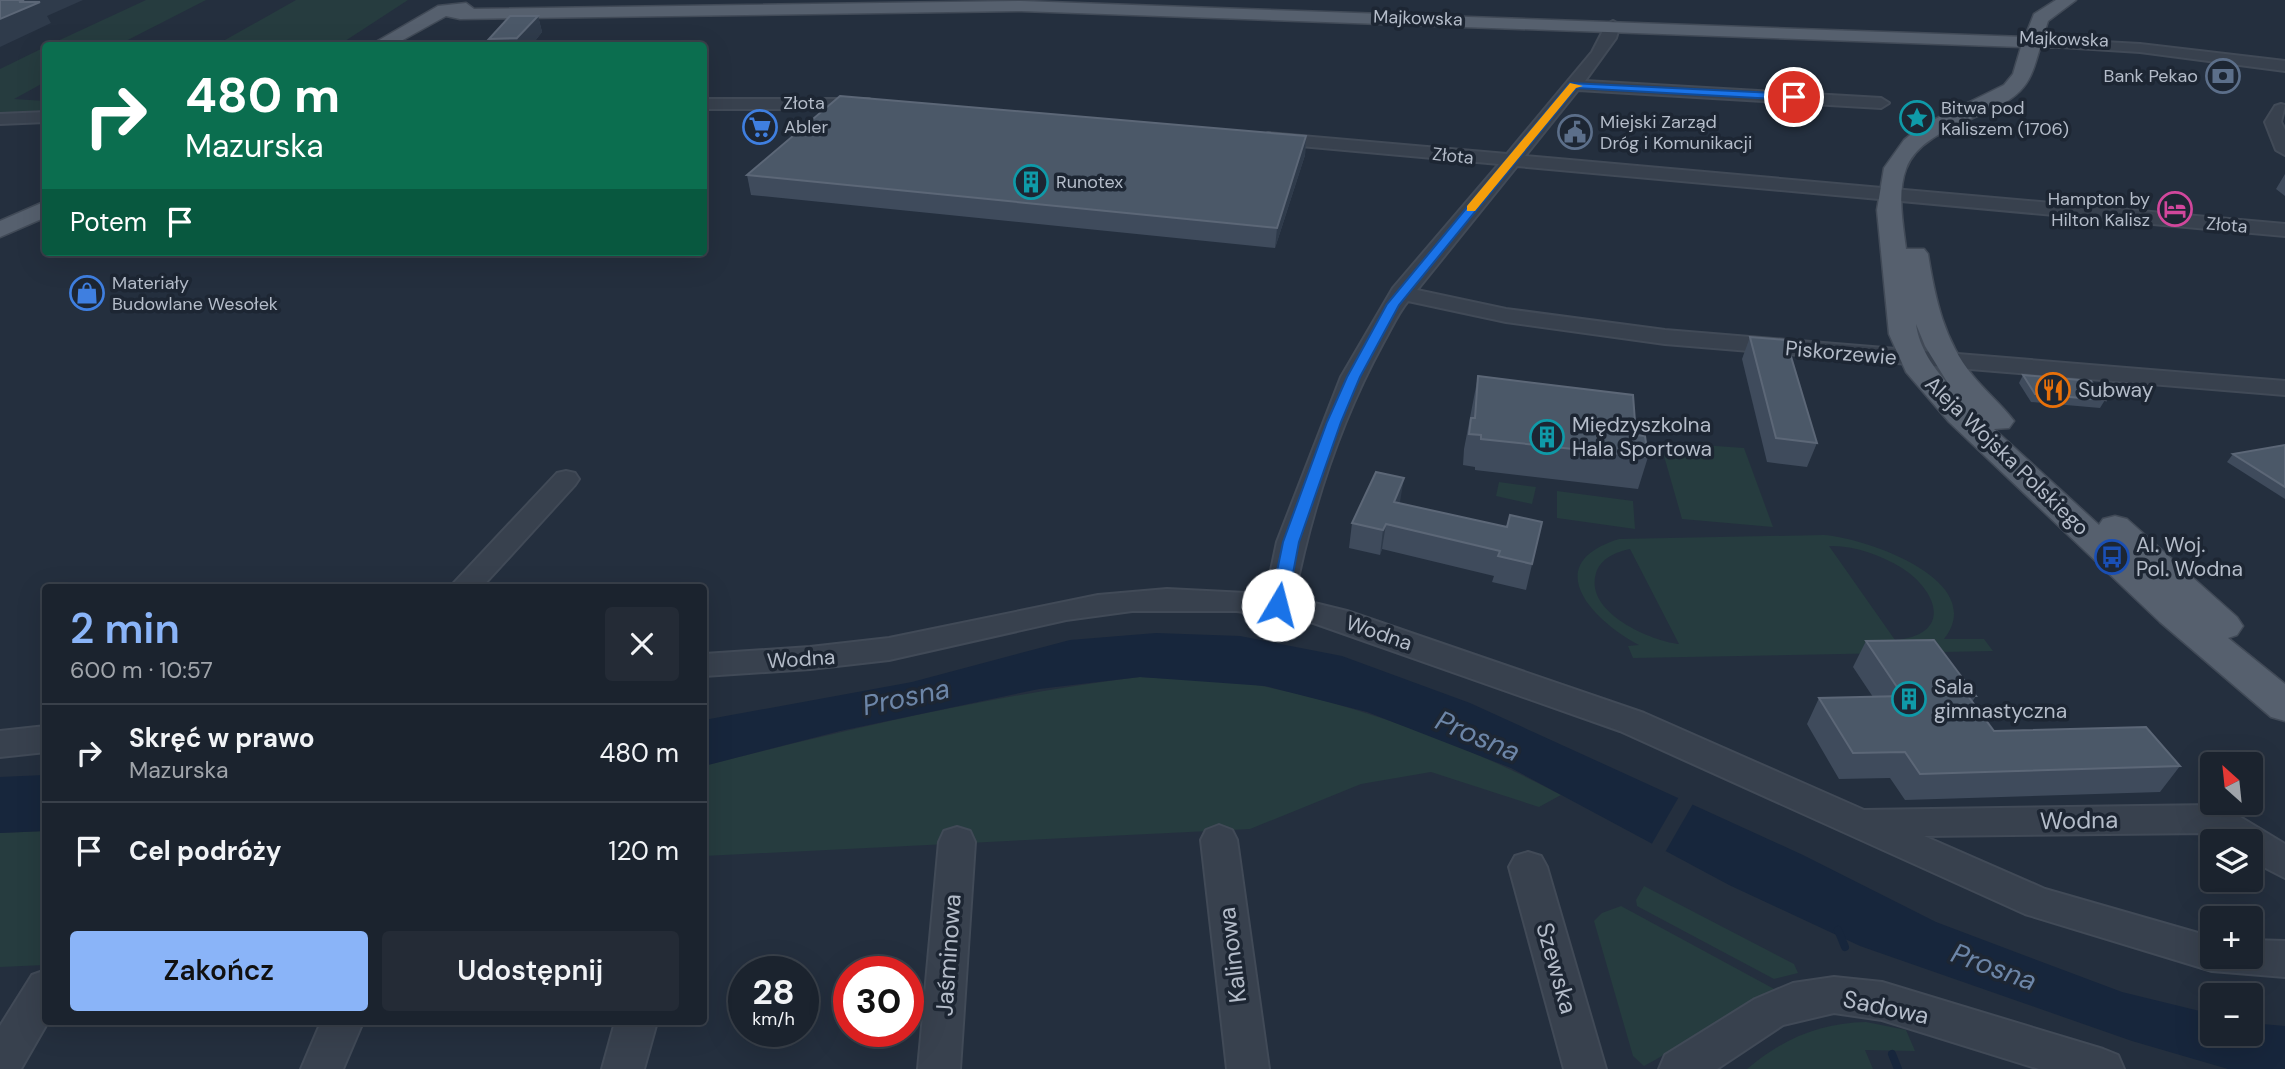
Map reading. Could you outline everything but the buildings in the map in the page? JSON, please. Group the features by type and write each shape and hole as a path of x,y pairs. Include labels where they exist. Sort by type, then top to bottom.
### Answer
{"main road":[{"path":"385,42 464,0"},
{"name":"Aleja Wojska Polskiego","path":"2045,38 2043,14 2068,0"},
{"name":"Aleja Wojska Polskiego","path":"2090,0 2060,17 2011,89 1940,124 1912,145 1895,169 1900,196 1899,320 1930,360 2285,678"},
{"name":"Majkowska","path":"444,10 460,14 617,10 710,4 1042,6 2045,38"},
{"path":"369,42 444,10"},
{"path":"0,230 42,210"},
{"name":"Aleja Wojska Polskiego","path":"1930,360 1945,400 1986,441 2173,613 2285,706"}],"street":[{"path":"1278,605 1291,542 1340,406 1401,293 1605,45 1613,25"},
{"name":"Majkowska","path":"2045,38 2177,48 2281,83"},
{"name":"Majkowska","path":"2045,38 2257,64 2281,83"},
{"path":"2281,83 2273,122 2285,150"},
{"path":"1573,85 1881,103"},
{"name":"Złota","path":"707,104 883,105"},
{"path":"0,119 42,117"},
{"name":"Złota","path":"1247,137 2285,230"},
{"name":"Piskorzewie","path":"1401,293 1540,323 1930,360 2285,388"},
{"path":"468,584 566,480"},
{"name":"Wodna","path":"707,665 841,656 915,644 1068,610 1132,601 1278,605 1336,618 1632,722 2038,903 2200,950"},
{"path":"0,744 42,739"},
{"name":"Wodna","path":"1861,822 2214,819 2285,863"},
{"name":"Kalinowa","path":"1219,840 1248,1069"},
{"name":"Jaśminowa","path":"939,1069 957,842"},
{"name":"Szewska","path":"1528,867 1585,1069"},
{"path":"2263,958 2285,959"},
{"path":"0,1065 42,995"},
{"name":"Sadowa","path":"1680,1069 1769,1012 1793,1002 1834,995 1882,1001 2104,1069"},
{"path":"322,1069 341,1025"},
{"path":"623,1069 635,1025"}],"green space":[{"path":"146,0 206,0 124,42 55,42"},
{"path":"296,0 408,0 344,42 221,42"},
{"path":"42,48 42,84 14,99 42,101 42,110 0,113 0,69"},
{"path":"1660,442 1744,448 1773,527 1682,519"},
{"path":"1499,482 1536,487 1532,504 1496,496"},
{"path":"1557,491 1633,501 1635,529 1557,518"},
{"path":"1824,535 1867,544 1917,566 1937,581 1950,598 1954,618 1944,639 1984,639 1993,651 1633,658 1628,646 1639,645 1605,622 1591,608 1581,592 1578,577 1581,563 1595,550 1619,539","holes":["1829,546 1848,547 1876,555 1915,578 1925,589 1934,611 1932,621 1925,630 1895,640","1630,549 1679,644 1636,630 1609,612 1600,600 1595,587 1598,568 1610,556"]},
{"path":"1140,677 1220,681 1251,684 1305,696 1417,730 1490,760 1561,795 1539,807 1431,772 1361,784 1250,829 707,856 707,765 920,714 1085,684"},
{"path":"42,831 42,965 0,967 0,833"},
{"path":"1644,886 1794,964 1798,973 1774,979 1637,906 1636,900"},
{"path":"1621,906 1776,990 1742,1007 1644,1066 1633,1056 1594,921 1602,913"},
{"path":"1866,1022 1906,1030 1915,1051 1865,1050 1873,1069 1747,1069 1788,1041 1817,1029"}],"water":[{"name":"Prosna","path":"1156,633 1240,636 1342,656 1470,703 1803,855 1936,922 2122,992 2200,1011 2200,1046 2263,1046 2263,1024 2285,1026 2285,1069 2228,1069 2132,1041 1860,946 1729,885 1511,768 1367,712 1265,686 1140,677 1039,689 840,731 707,765 707,719 912,682 1070,640"},
{"path":"42,775 42,831 0,833 0,777"}],"pier":[{"path":"1680,795 1694,802 1664,854 1650,847"}],"waterway":[{"path":"1838,930 1845,947"},
{"path":"1892,1054 1898,1069"}],"slow traffic":[{"path":"1471,208 1573,85 1579,86"}],"place":[{"name":"Bank Pekao","path":"2223,76"},
{"name":"Bitwa pod Kaliszem (1706)","path":"1917,118"},
{"name":"Abler","path":"760,127"},
{"name":"Miejski Zarząd Dróg i Komunikacji","path":"1575,132"},
{"name":"Runotex","path":"1031,182"},
{"name":"Hampton by Hilton Kalisz","path":"2175,209"},
{"name":"Materiały Budowlane Wesołek","path":"87,293"},
{"name":"Subway","path":"2053,390"},
{"name":"Międzyszkolna Hala Sportowa","path":"1547,437"},
{"name":"Al. Woj. Pol. Wodna","path":"2112,557"},
{"name":"Sala gimnastyczna","path":"1909,699"}],"route":[{"path":"1278,605 1291,542 1334,422 1353,377 1394,304 1573,85 1794,97"}]}
